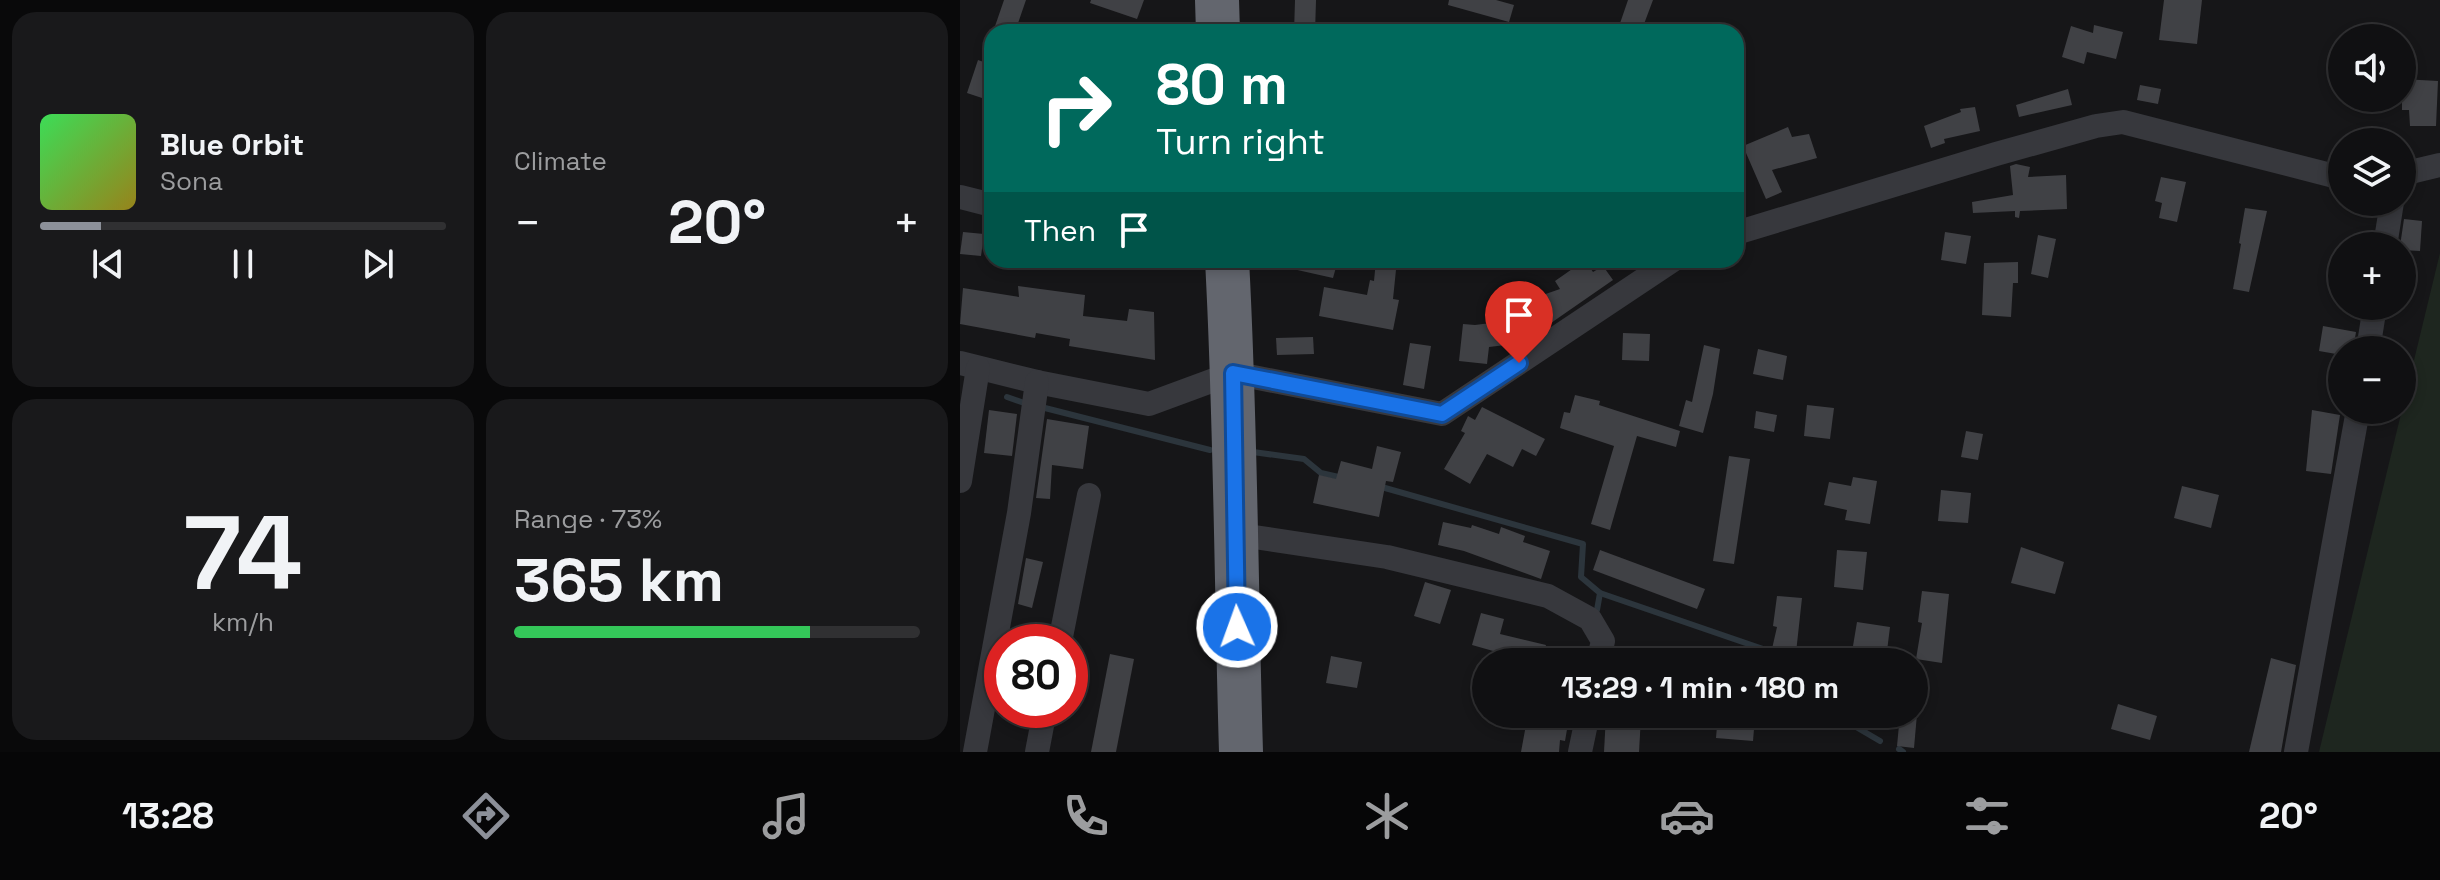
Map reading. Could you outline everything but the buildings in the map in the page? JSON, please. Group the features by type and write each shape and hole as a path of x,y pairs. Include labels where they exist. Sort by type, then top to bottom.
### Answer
{"highway":[{"path":"1217,0 1218,24"},
{"path":"1223,268 1233,373 1241,752"}],"street":[{"path":"1744,231 1996,154 2096,126 2123,122 2328,174"},
{"path":"2416,171 2440,165"},
{"path":"960,197 984,203"},
{"path":"960,481 969,366 1149,404 1233,373 1442,414 1661,268"},
{"path":"975,752 1019,513 1037,382"},
{"path":"2296,752 2355,424"},
{"path":"1064,624 1089,495"},
{"path":"1234,534 1387,557 1548,596 1590,619 1603,641 1601,648"},
{"path":"1037,752 1042,728"},
{"path":"1580,752 1585,728"}],"shaded area":[{"path":"2440,253 2440,752 2319,752 2399,424 2416,424 2416,352"}],"waterway":[{"path":"1007,397 1030,405"},
{"path":"1041,407 1210,450"},
{"path":"1253,452 1304,459 1321,473 1343,478"},
{"path":"1378,486 1583,544 1581,577 1600,593 1597,610"},
{"path":"1600,593 1760,648"},
{"path":"1858,728 1880,741"},
{"path":"1899,749 1903,752"}],"route":[{"path":"1237,627 1233,373 1442,414 1519,363"}]}
